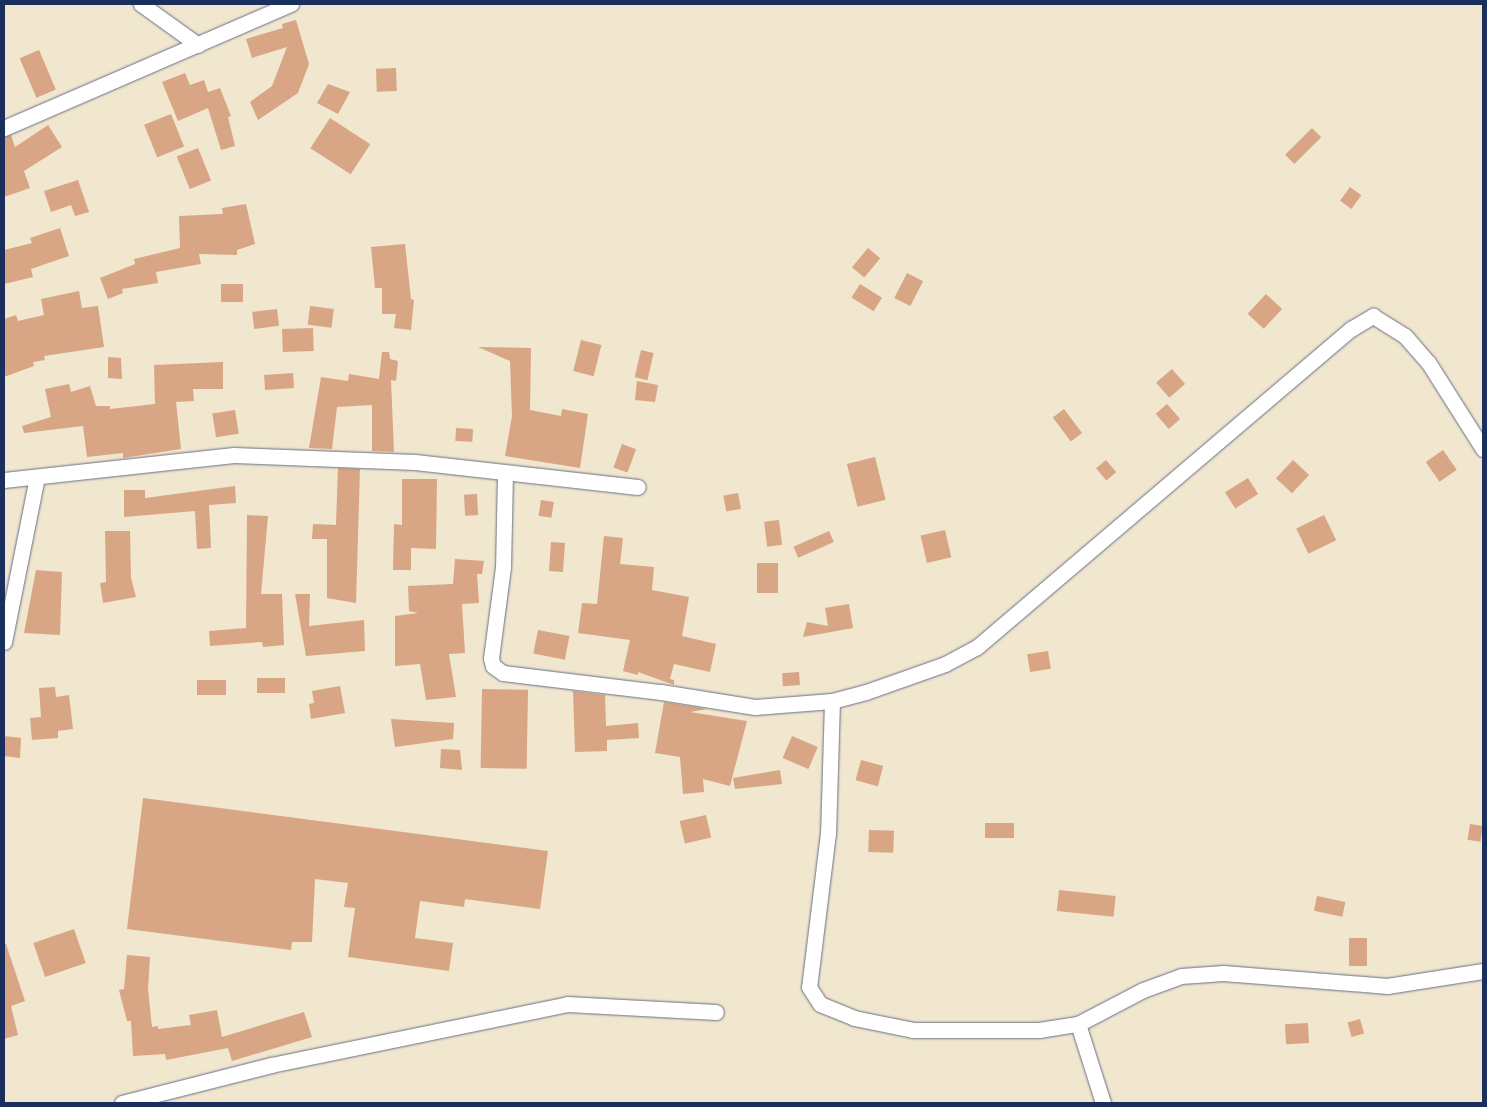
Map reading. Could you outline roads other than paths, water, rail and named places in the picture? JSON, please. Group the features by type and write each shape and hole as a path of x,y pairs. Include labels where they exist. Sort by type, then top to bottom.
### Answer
{"street":[{"path":"141,4 198,45"},
{"path":"4,128 291,4"},
{"path":"505,473 503,567 491,658 493,666 503,673 661,692 755,707 832,701 945,664 977,647 1351,329 1373,316 1405,336 1428,362 1483,449"},
{"path":"4,479 234,455 415,462 638,487"},
{"path":"4,642 37,477"},
{"path":"832,701 828,833 809,987 820,1004 854,1018 913,1030 1039,1030 1078,1024 1143,990 1181,976 1223,973 1387,986 1483,971"},
{"path":"122,1103 270,1065 567,1004 716,1012"},
{"path":"1078,1024 1103,1103"}]}
